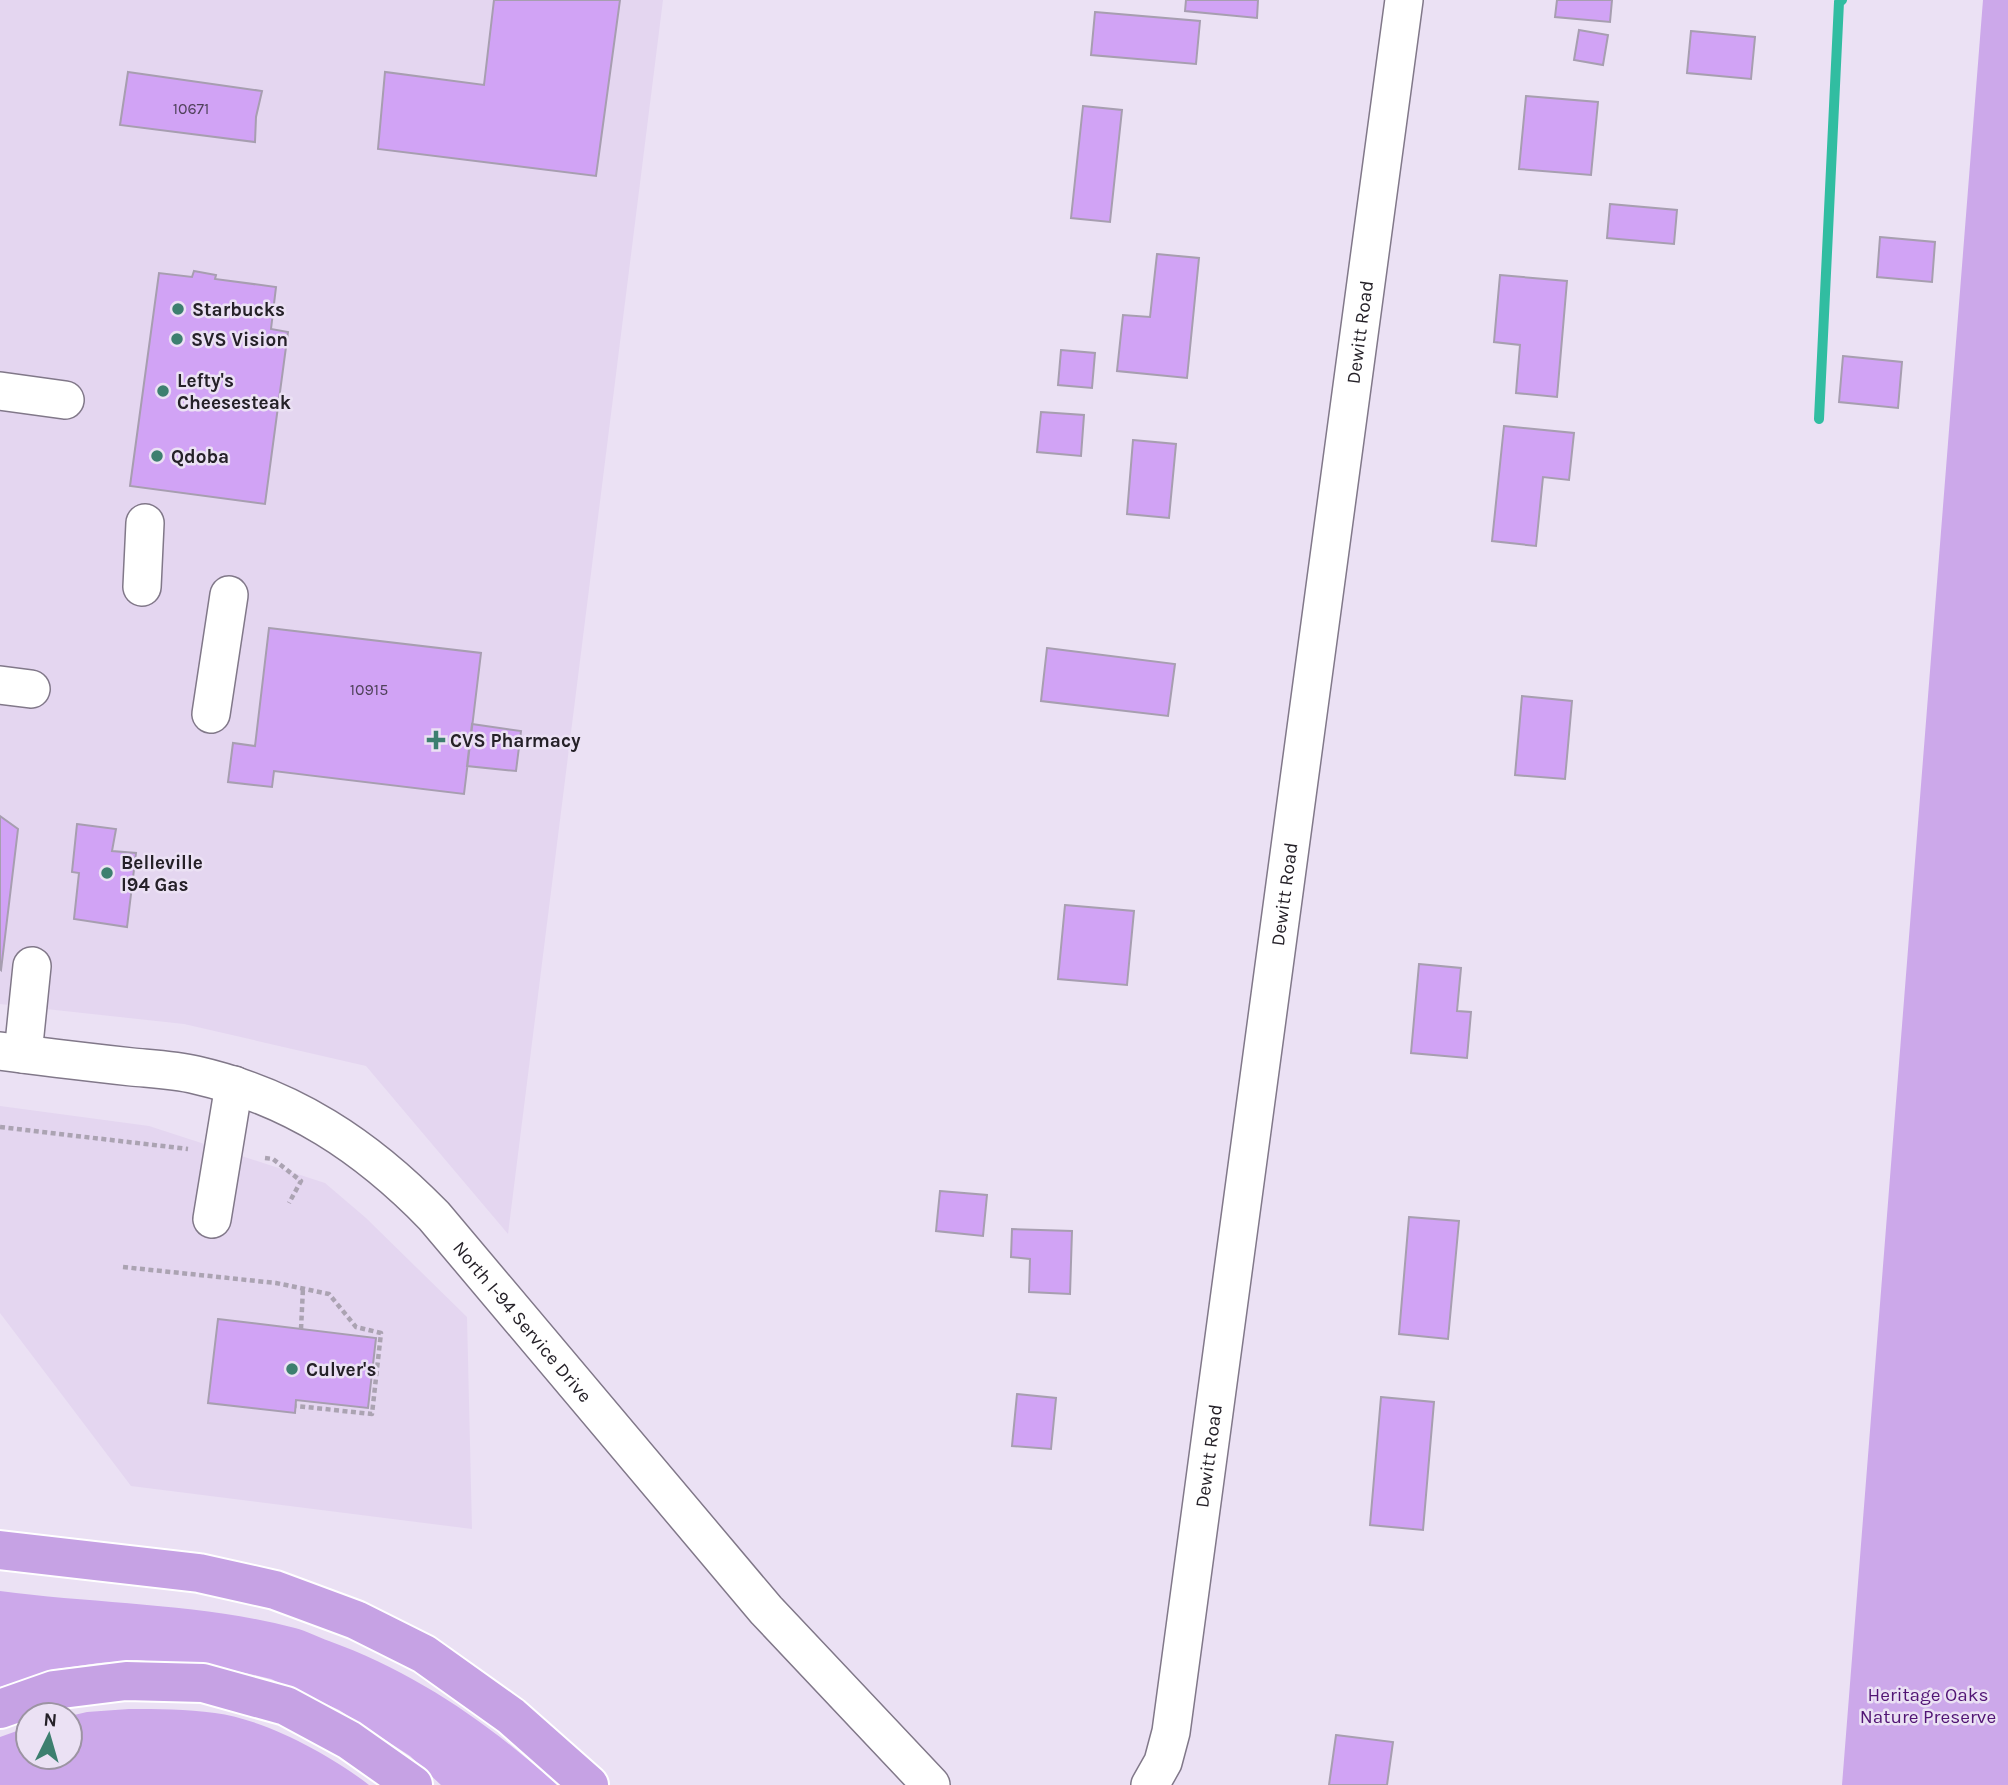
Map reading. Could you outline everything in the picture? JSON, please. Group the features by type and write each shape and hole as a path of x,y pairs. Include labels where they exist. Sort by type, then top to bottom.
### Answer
{"highway":[{"path":"0,1550 199,1573 275,1590 356,1620 424,1654 489,1700 589,1785"},
{"path":"0,1709 54,1690 126,1681 203,1683 286,1706 349,1740 413,1785"}],"street":[{"name":"Dewitt Road","path":"1150,1785 1163,1762 1171,1732 1404,0"},
{"path":"0,391 65,400"},
{"path":"142,587 145,523"},
{"path":"211,714 229,595"},
{"path":"11,1053 32,966"},
{"name":"North I-94 Service Drive","path":"11,1053 193,1074 234,1085 285,1105 323,1124 358,1147 401,1182 434,1216 766,1610 931,1785"},
{"path":"212,1219 234,1085"}],"path":[{"path":"0,1127 189,1149"},
{"path":"265,1158 273,1159 301,1181 289,1203"},
{"path":"123,1267 276,1283 329,1294 356,1327 382,1333 373,1414 296,1406"},
{"path":"301,1329 303,1289"}],"shaded area":[{"path":"0,0 663,0 508,1234 366,1066 184,1024 0,1004"},
{"path":"0,1106 149,1126 325,1183 366,1218 467,1317 472,1529 131,1486 0,1313"}],"green space":[{"name":"Heritage Oaks Nature Preserve","path":"1983,0 2008,0 2008,1785 1842,1785"},
{"path":"0,1591 185,1609 259,1620 304,1631 361,1654 421,1684 505,1741 557,1785 441,1785 410,1756 339,1710 271,1679 232,1670 137,1660 57,1669 0,1687"},
{"path":"172,1710 234,1717 296,1740 336,1762 369,1785 0,1785 0,1737 14,1732 14,1771 84,1771 84,1713"}],"building":[{"path":"494,0 620,0 596,176 378,149 385,72 484,85"},
{"path":"1186,0 1258,0 1257,18 1185,11"},
{"path":"1557,0 1612,0 1610,22 1555,17"},
{"path":"1095,12 1200,21 1196,64 1091,55"},
{"path":"1579,30 1608,35 1603,65 1574,60"},
{"path":"1691,31 1755,37 1751,79 1687,73"},
{"path":"128,72 262,91 256,117 255,142 120,125"},
{"path":"1526,96 1598,102 1591,175 1519,169"},
{"path":"1083,106 1122,110 1110,222 1071,218"},
{"path":"1610,204 1677,210 1674,244 1607,238"},
{"path":"1880,237 1935,242 1932,282 1877,277"},
{"path":"1157,254 1199,258 1187,378 1117,371 1123,315 1150,317"},
{"path":"194,271 216,275 215,279 276,287 271,329 288,332 265,504 130,486 159,273 192,277"},
{"path":"1500,275 1567,281 1557,397 1516,393 1520,345 1494,342"},
{"path":"1061,350 1095,353 1092,388 1058,385"},
{"path":"1843,356 1902,362 1898,408 1839,402"},
{"path":"1041,412 1084,415 1081,456 1037,452"},
{"path":"1504,426 1574,433 1569,480 1543,477 1536,546 1492,541"},
{"path":"1133,440 1176,444 1169,518 1127,514"},
{"name":"CVS Pharmacy","path":"269,628 481,653 464,794 274,771 272,787 228,782 233,743 255,746"},
{"path":"1047,648 1175,664 1168,716 1041,701"},
{"path":"1522,696 1572,701 1565,779 1515,775"},
{"path":"472,724 521,731 516,771 467,766"},
{"path":"0,816 18,829 1,970 0,969"},
{"path":"77,824 116,829 112,851 136,853 127,927 74,919 79,873 72,872"},
{"path":"1065,905 1134,911 1127,985 1058,979"},
{"path":"1419,964 1461,968 1457,1011 1471,1012 1467,1058 1411,1053"},
{"path":"940,1191 987,1195 983,1236 936,1231"},
{"path":"1409,1217 1459,1221 1448,1339 1399,1334"},
{"path":"1012,1229 1072,1231 1070,1294 1029,1292 1030,1259 1011,1257"},
{"name":"Culver's","path":"218,1319 376,1338 368,1408 296,1400 295,1413 208,1403"},
{"path":"1017,1394 1056,1398 1051,1449 1012,1446"},
{"path":"1381,1397 1434,1402 1423,1530 1370,1525"},
{"path":"1336,1735 1393,1742 1387,1785 1329,1785"}],"waterway":[{"path":"1819,419 1839,2 1842,0"}],"place":[{"name":"Starbucks","path":"178,309"},
{"name":"SVS Vision","path":"177,339"},
{"name":"Lefty's Cheesesteak","path":"163,391"},
{"name":"Qdoba","path":"157,456"},
{"name":"CVS Pharmacy","path":"436,740"},
{"name":"Belleville I94 Gas","path":"107,873"},
{"name":"Culver's","path":"292,1369"}]}
